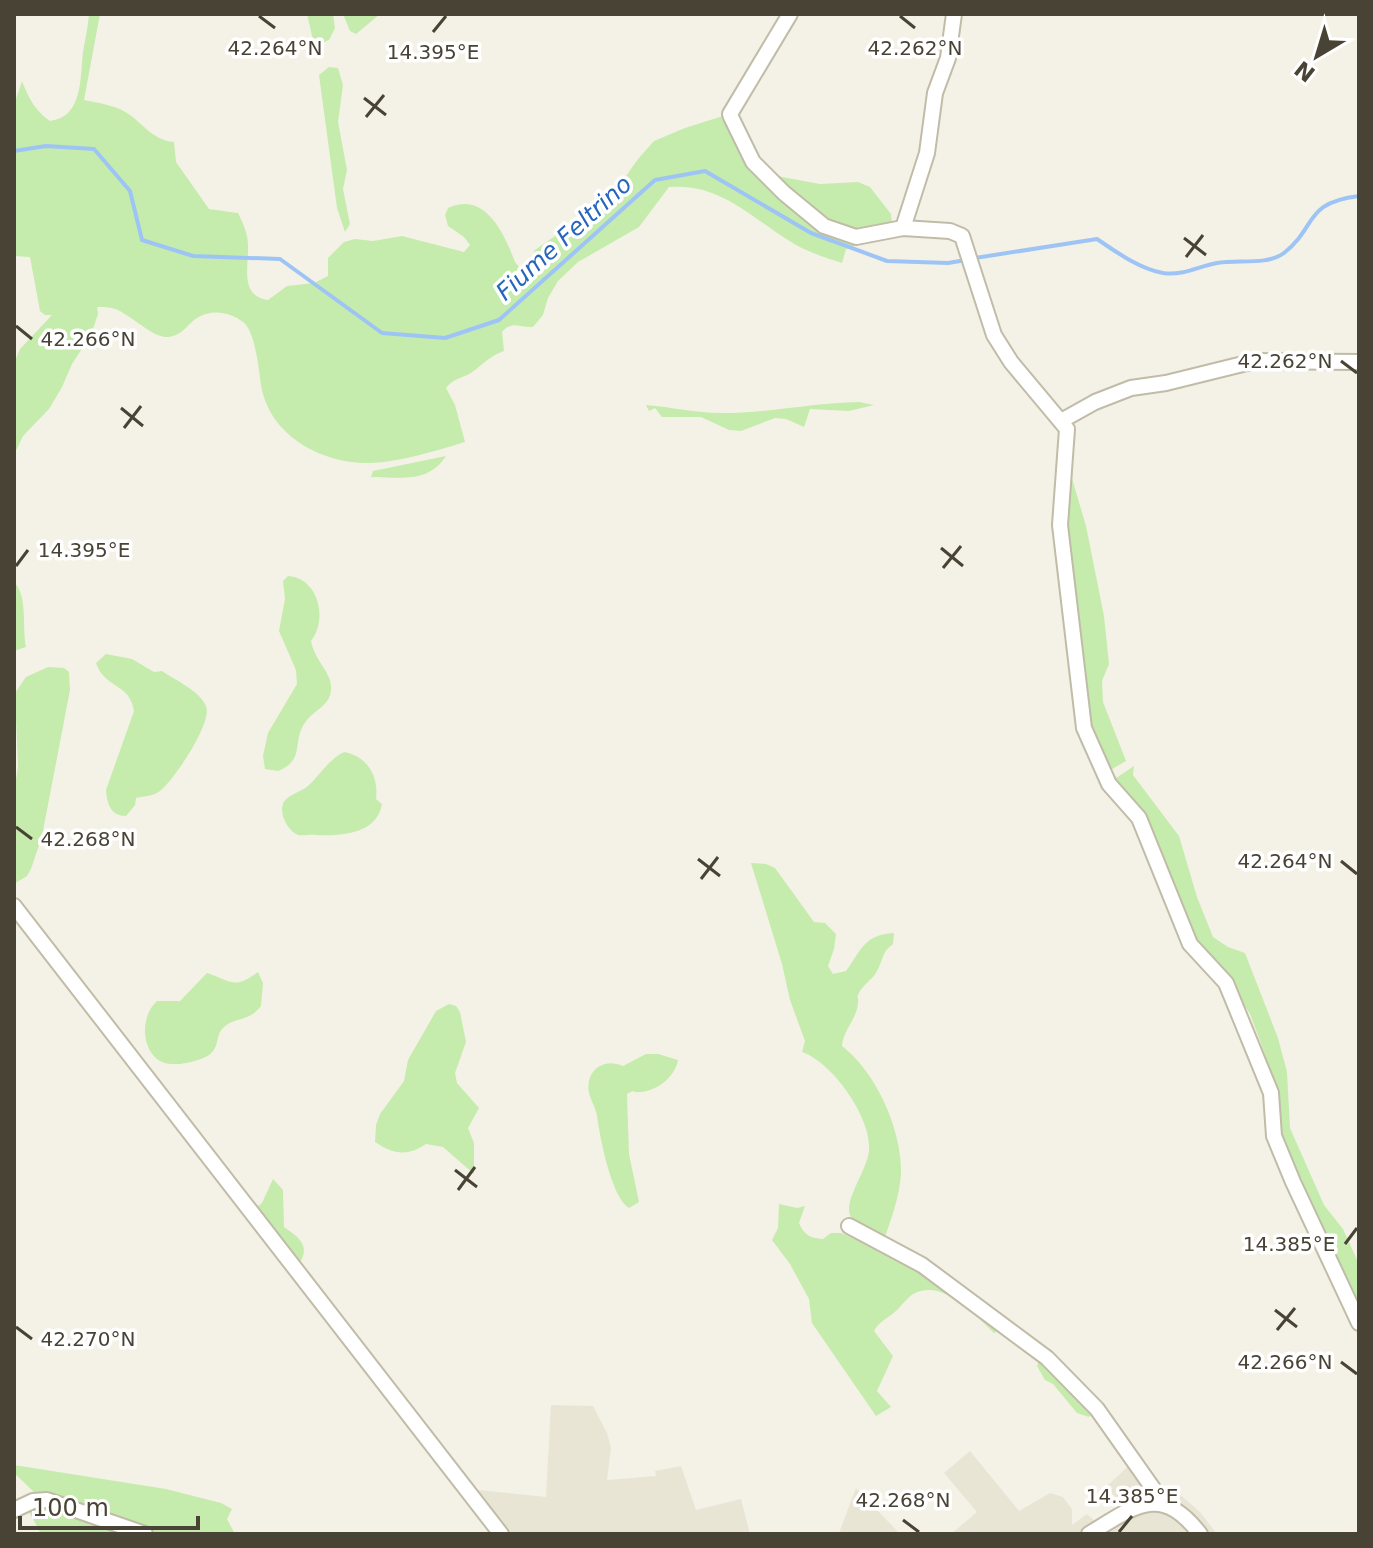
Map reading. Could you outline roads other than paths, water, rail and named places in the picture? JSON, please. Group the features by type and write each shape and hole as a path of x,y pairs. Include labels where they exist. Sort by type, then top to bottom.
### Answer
{"street":[{"path":"790,14 730,114 753,162 824,226 856,237 903,228 950,231 962,236 994,335 1011,362 1067,429 1060,525 1084,728 1109,784 1139,818 1190,944 1226,983 1233,997 1271,1093 1274,1136 1359,1323"},
{"path":"903,228 927,153 935,93 948,58 954,14"},
{"path":"1061,421 1095,402 1131,388 1166,383 1255,361 1359,362"},
{"path":"14,906 501,1534"},
{"path":"849,1226 922,1265 1047,1358 1097,1409 1164,1504"},
{"path":"14,1510 33,1501 47,1500 145,1534"},
{"path":"1089,1534 1140,1506 1164,1504 1177,1509 1200,1534"}],"waterway":[{"name":"Fiume Feltrino","path":"14,151 46,146 94,149 130,191 142,240 193,256 280,259 382,333 445,338 499,320 655,180 705,171 811,233 887,261 948,263 966,260"},
{"name":"Fiume Feltrino","path":"975,258 1097,239 1137,264 1170,274 1210,264 1269,259 1284,253 1295,243 1313,217 1328,204 1359,196"}]}
